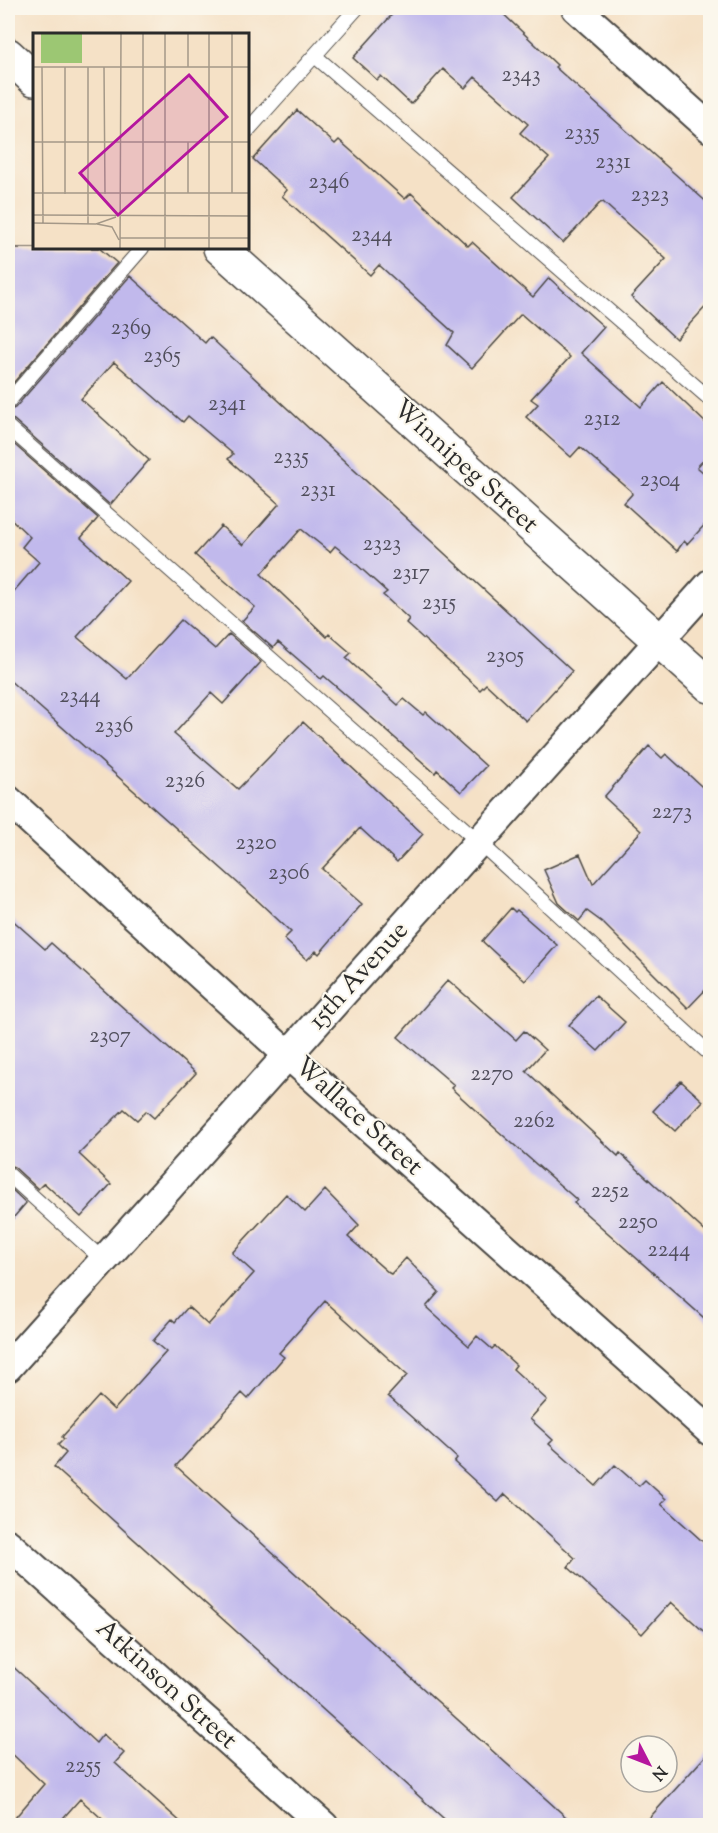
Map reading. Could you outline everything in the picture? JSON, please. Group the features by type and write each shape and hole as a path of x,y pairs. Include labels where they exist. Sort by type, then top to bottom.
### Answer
{"street":[{"path":"576,8 711,128"},
{"path":"8,54 33,78"},
{"name":"Winnipeg Street","path":"221,249 711,686"},
{"name":"15th Avenue","path":"8,1367 711,584"},
{"name":"Wallace Street","path":"8,800 288,1055 711,1431"},
{"name":"Atkinson Street","path":"8,1544 324,1826"}],"lane":[{"path":"249,129 357,8"},
{"path":"315,56 711,399"},
{"path":"8,402 141,249"},
{"path":"8,427 479,842 711,1054"},
{"path":"8,1174 103,1260"}],"building":[{"path":"398,8 497,8 557,65 555,67 711,206 711,301 676,339 631,297 666,259 603,202 563,243 513,197 549,158 520,133 528,124 475,77 465,88 443,69 411,104 381,76 377,80 353,58"},
{"path":"297,110 335,144 339,140 405,199 411,193 468,246 472,242 533,297 549,278 604,327 581,353 641,407 663,382 711,428 711,452 697,467 711,479 711,518 687,544 684,541 677,551 624,503 632,494 631,491 580,447 571,457 526,417 538,404 531,399 570,357 521,314 472,368 447,345 454,333 379,265 370,275 282,196 287,190 253,159"},
{"path":"8,248 100,249 117,263 8,389"},
{"path":"130,276 205,343 210,337 572,671 526,721 486,684 480,690 406,623 409,619 383,595 387,592 344,553 335,546 330,552 301,529 261,574 327,637 329,634 351,653 346,658 398,705 404,699 423,715 426,712 486,766 461,792 437,770 435,773 324,676 321,679 278,642 273,648 242,621 255,607 195,555 221,526 243,545 279,504 228,459 233,454 188,416 183,422 114,362 81,399 149,460 110,505 14,420 8,418 8,411 15,408"},
{"path":"8,439 98,518 81,538 128,581 77,637 127,679 181,620 215,649 229,634 261,662 223,704 211,693 174,734 238,789 303,722 423,834 397,862 360,828 322,869 362,904 319,954 316,951 307,960 284,939 291,932 8,679 8,598 39,562 22,547 30,537 8,516"},
{"path":"649,746 662,758 666,754 711,795 711,984 688,1008 602,922 587,911 579,921 559,903 544,870 580,854 593,884 641,831 604,797"},
{"path":"511,908 515,912 517,910 557,945 525,981 482,941"},
{"path":"8,916 45,949 51,943 196,1073 154,1118 146,1111 137,1120 124,1109 79,1154 111,1184 81,1217 44,1183 38,1189 14,1167 8,1165"},
{"path":"448,980 516,1040 524,1031 545,1050 526,1071 618,1156 620,1153 711,1237 711,1324 574,1203 577,1200 451,1088 454,1085 398,1037"},
{"path":"596,996 625,1022 598,1051 569,1025"},
{"path":"681,1081 703,1101 675,1131 653,1111"},
{"path":"8,1186 26,1203 8,1224"},
{"path":"325,1190 359,1225 348,1237 391,1274 406,1258 439,1292 426,1307 469,1346 477,1336 492,1349 495,1346 516,1365 513,1369 547,1400 530,1419 553,1440 549,1444 596,1486 615,1465 639,1486 645,1480 666,1499 661,1504 711,1549 711,1638 671,1602 642,1634 568,1567 575,1558 505,1494 498,1502 454,1462 457,1458 388,1396 407,1375 325,1301 279,1353 284,1357 248,1399 242,1393 176,1466 576,1826 452,1826 54,1467 66,1453 58,1445 64,1439 62,1437 99,1396 114,1410 166,1352 153,1341 172,1319 175,1322 188,1307 208,1325 254,1273 232,1253 286,1194 305,1212"},
{"path":"8,1662 96,1743 103,1734 124,1753 115,1763 185,1826 110,1826 80,1799 56,1826 8,1826 44,1784 8,1750"},
{"path":"711,1750 711,1826 642,1826 671,1794 679,1794 679,1785"}]}
